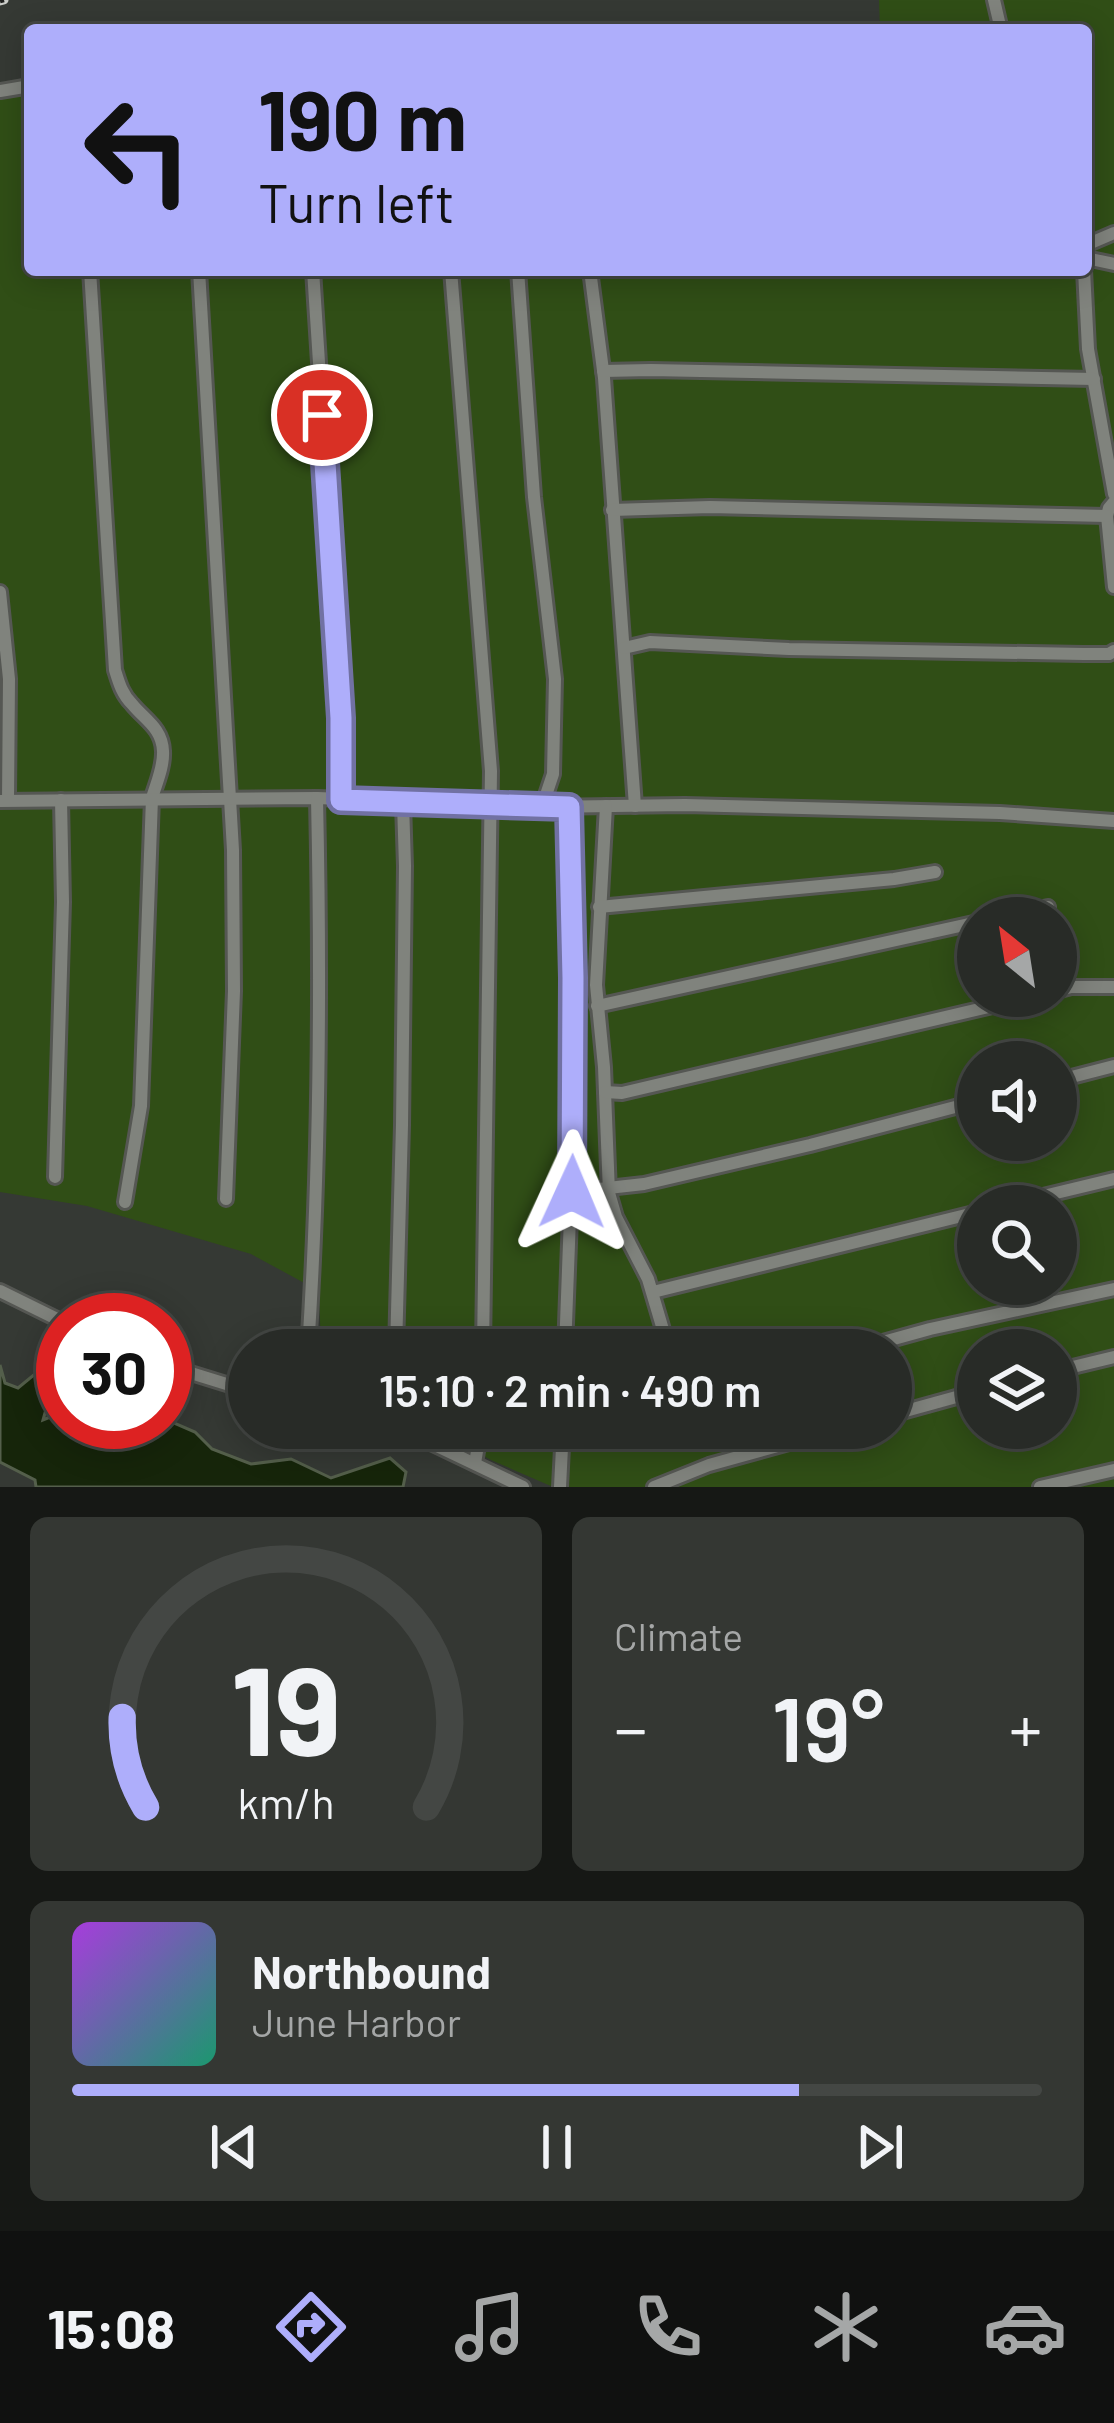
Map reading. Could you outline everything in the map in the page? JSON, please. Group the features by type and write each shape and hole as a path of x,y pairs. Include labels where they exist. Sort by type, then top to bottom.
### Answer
{"street":[{"path":"90,276 115,670 120,688 160,737 162,765 152,799 141,1106 124,1202"},
{"path":"199,276 232,798 234,991 226,1198"},
{"path":"314,276 341,718 341,800"},
{"path":"451,276 489,739 483,1329"},
{"path":"518,276 534,497 555,679 553,774 542,807"},
{"path":"591,276 603,371 635,806"},
{"path":"1084,276 1088,349 1114,498 1107,516 1114,586"},
{"path":"603,371 1094,379"},
{"path":"612,510 710,507 1107,516"},
{"path":"0,592 9,679 4,800 317,798 489,806 1000,813 1114,821"},
{"path":"623,648 650,642 789,649 1114,651"},
{"path":"309,1329 316,1237 317,798"},
{"path":"55,1177 62,800"},
{"path":"397,1329 403,803"},
{"path":"606,806 597,1006 609,1186 616,1217 653,1292 663,1329"},
{"path":"566,1329 572,1192 569,807"},
{"path":"598,908 935,872"},
{"path":"597,1006 957,927"},
{"path":"1077,987 1114,987"},
{"path":"605,1092 622,1093 957,1014"},
{"path":"1077,1076 1114,1066"},
{"path":"572,1192 644,1184 957,1106"},
{"path":"1077,1188 1114,1179"},
{"path":"653,1292 957,1217"},
{"path":"912,1334 1114,1289"},
{"path":"0,1291 36,1309"},
{"path":"1077,1366 1114,1357"},
{"path":"192,1373 228,1384"},
{"path":"912,1409 957,1397"},
{"path":"444,1449 523,1487"},
{"path":"475,1463 477,1449"},
{"path":"560,1487 562,1449"},
{"path":"654,1487 769,1449"},
{"path":"1040,1487 1114,1470"}],"green space":[{"path":"879,0 1114,0 1114,1487 553,1487 471,1449 912,1449 912,1329 320,1329 319,1291 251,1254 87,1206 0,1192 0,96 24,92 24,276 1092,276 1092,24 880,24"}],"shaded area":[{"path":"0,1365 5,1383 18,1388 36,1373 36,1449 192,1449 192,1431 212,1449 251,1464 291,1459 331,1478 390,1458 406,1472 403,1487 36,1487 35,1480 0,1462"}],"railway":[{"path":"0,1 4,0"}],"route":[{"path":"322,415 341,718 341,800 569,807 572,1192"}]}
